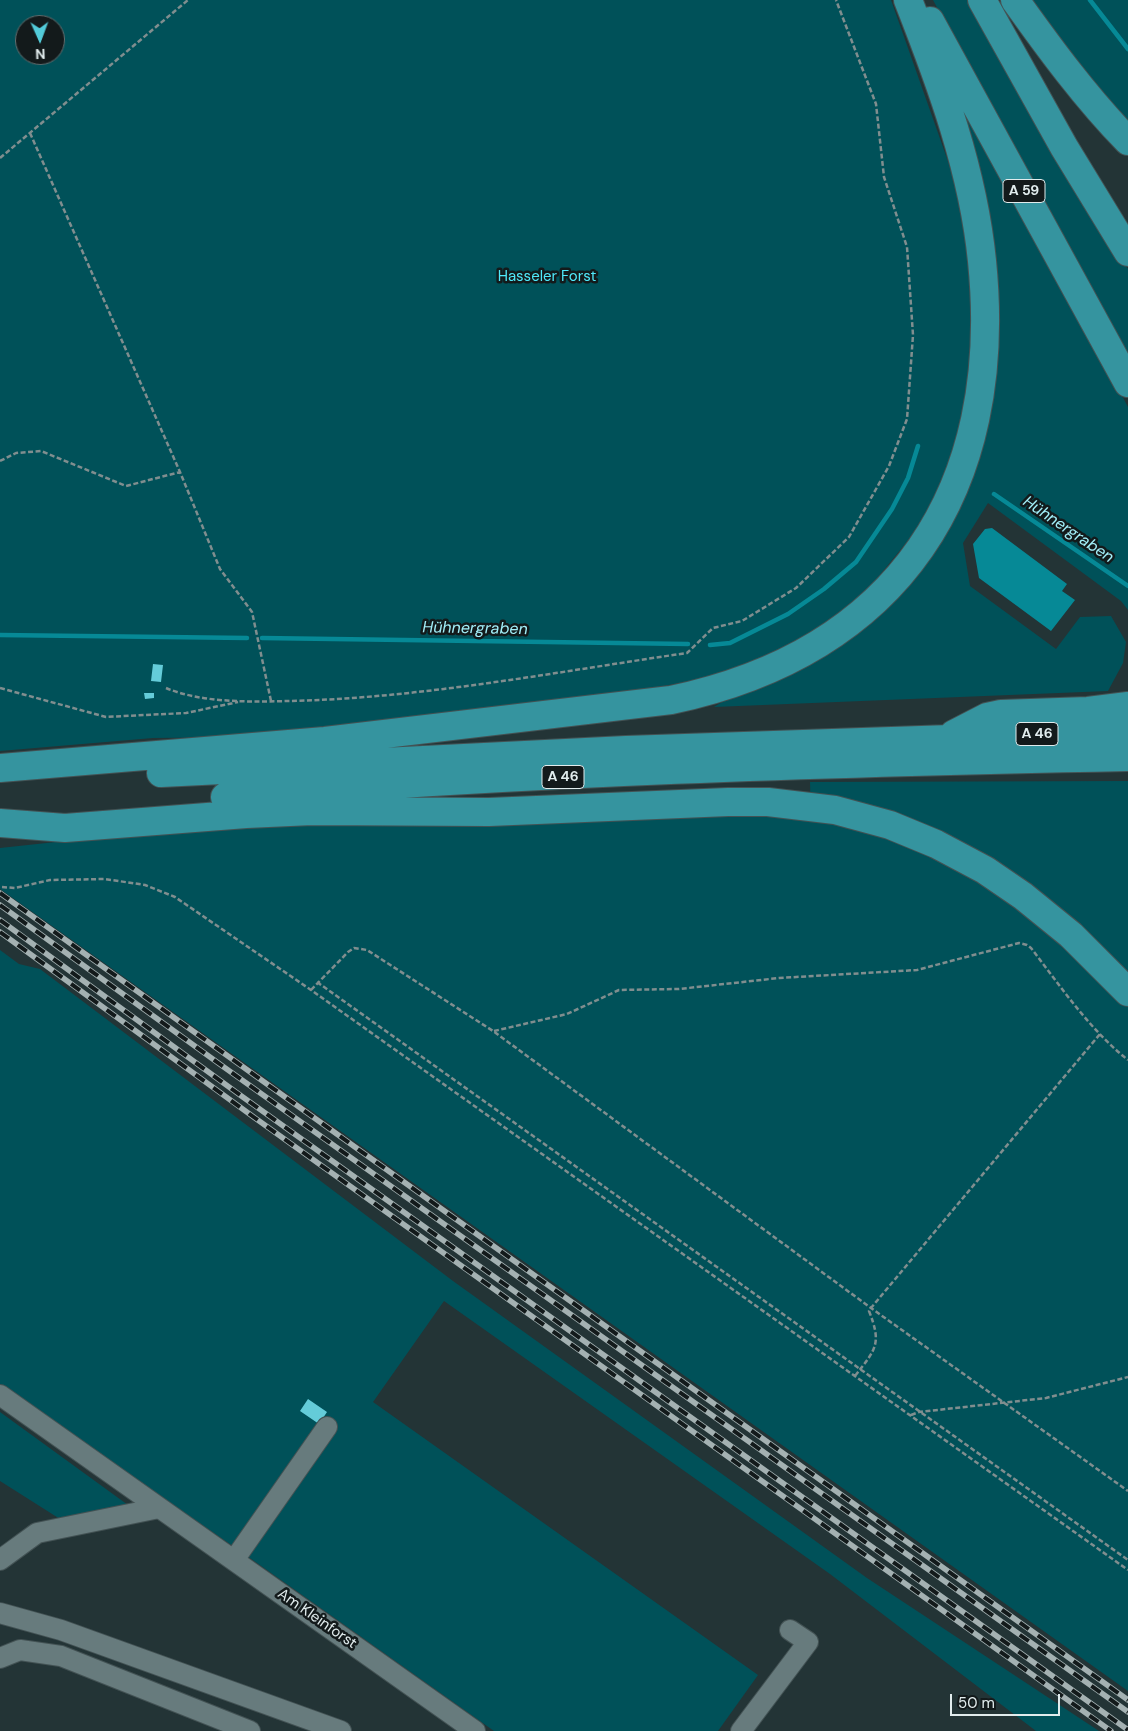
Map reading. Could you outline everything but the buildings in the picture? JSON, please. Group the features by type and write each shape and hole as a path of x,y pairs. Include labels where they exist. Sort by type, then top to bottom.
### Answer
{"highway":[{"path":"0,768 325,741 671,700 712,692 743,681 801,655 839,631 881,597 919,554 964,465 982,385 985,349 982,261 972,200 958,140 908,0"},
{"name":"A 59","path":"919,0 1128,383"},
{"path":"982,0 1064,147 1128,252"},
{"path":"1015,0 1047,45 1104,116 1128,142"},
{"path":"946,738 987,716 1088,711 1128,706"},
{"name":"A 46","path":"0,783 380,761 946,738 1128,733"},
{"name":"A 46","path":"0,818 65,810 260,794 471,781 857,764 1128,757"},
{"path":"0,823 65,828 163,819 312,811 489,812 736,802 768,802 835,810 890,826 936,844 985,870 1023,896 1070,935 1128,992"}],"street":[{"name":"Am Kleinforst","path":"0,1395 475,1731"},
{"path":"234,1560 327,1427"},
{"path":"0,1560 37,1533 159,1508"},
{"path":"0,1613 61,1630 342,1731"},
{"path":"741,1731 808,1642 790,1630"},
{"path":"0,1658 20,1650 61,1656 250,1731"}],"path":[{"path":"0,158 188,0"},
{"path":"166,688 179,694 242,701 324,700 446,689 687,654 713,628 742,622 796,588 850,537 889,466 907,419 913,335 907,247 884,177 876,104 836,0"},
{"path":"30,133 180,472 220,569 252,612 271,701"},
{"path":"0,460 16,453 41,451 126,486 180,472"},
{"path":"0,688 106,717 186,713 242,701"},
{"path":"2,887 15,888 50,880 105,879 144,885 175,897 311,990 1128,1570"},
{"path":"493,1031 567,1014 619,990 679,990 779,978 918,970 1019,944 1027,945 1031,948 1100,1034 1128,1060"},
{"path":"311,990 348,952 354,948 362,948 493,1031 871,1308 1006,1402 1128,1491"},
{"path":"317,982 1128,1560"},
{"path":"855,1376 872,1354 878,1333 869,1311 871,1308 1100,1034"},
{"path":"911,1415 919,1412 1046,1398 1128,1377"}],"green space":[{"name":"Hasseler Forst","path":"0,0 891,0 955,181 967,242 975,332 968,397 944,487 915,532 866,592 821,629 753,664 686,682 554,705 259,737 153,738 0,751"},
{"path":"933,0 971,0 1065,173 1128,269 1128,360"},
{"path":"1030,0 1128,0 1128,122 1108,100"},
{"path":"928,31 1128,407 1128,610 1121,601 988,503 963,543 970,586 1056,649 1080,617 1111,616 1126,642 1123,663 1108,691 714,707 740,691 921,563 991,348"},
{"path":"1128,781 1128,1691 0,889 0,848 158,831 313,821 708,813 811,816 810,782"},
{"path":"0,950 19,964 40,969 453,1281 867,1578 1099,1731 1036,1731 830,1574 444,1301 373,1402 758,1675 718,1731 494,1731 240,1551 0,1386"},
{"path":"0,1412 128,1505 60,1519 0,1481"}],"shaded area":[{"path":"992,528 1067,584 1062,591 1075,600 1051,631 979,578 973,544 985,529"}],"waterway":[{"path":"1090,0 1128,49"},
{"name":"Hühnergraben","path":"710,645 730,643 788,614 824,589 856,562 892,509 908,478 918,446"},
{"name":"Hühnergraben","path":"994,494 1128,586"},
{"name":"Hühnergraben","path":"0,635 247,638"},
{"name":"Hühnergraben","path":"262,638 688,644"}],"railway":[{"path":"0,893 1128,1700"},
{"path":"0,905 221,1065 1128,1712"},
{"path":"0,920 240,1095 1128,1730"},
{"path":"0,932 255,1118 1111,1731"}]}
